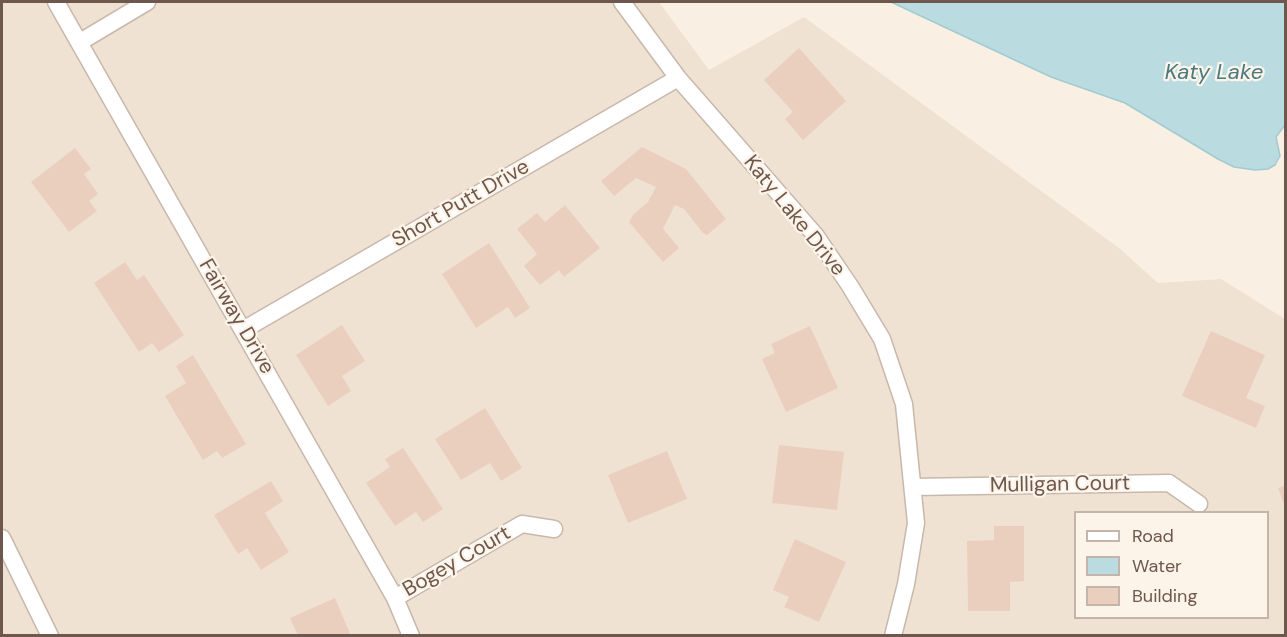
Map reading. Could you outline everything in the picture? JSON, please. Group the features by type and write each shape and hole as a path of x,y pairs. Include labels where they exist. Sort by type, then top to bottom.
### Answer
{"street":[{"name":"Fairway Drive","path":"56,2 396,598 411,636"},
{"path":"80,42 147,2"},
{"name":"Katy Lake Drive","path":"622,2 678,78 816,237 850,286 882,339 904,404 916,524 906,584 893,636"},
{"name":"Short Putt Drive","path":"243,330 678,78"},
{"name":"Mulligan Court","path":"914,487 1169,483 1199,504"},
{"name":"Bogey Court","path":"396,598 522,524 554,529"},
{"path":"2,538 50,636"}],"shaded area":[{"path":"2,2 659,2 709,70 804,17 1119,248 1158,283 1221,279 1285,319 1285,635 2,635"}],"water":[{"name":"Katy Lake","path":"891,2 1285,2 1285,125 1276,137 1280,156 1275,165 1268,169 1234,167 1125,103 1051,77"}],"building":[{"path":"799,48 846,101 803,140 785,119 793,112 764,80"},
{"path":"642,147 686,169 726,219 707,235 684,209 675,205 663,229 679,248 663,262 629,222 633,215 648,202 656,187 636,178 614,196 601,181"},
{"path":"75,148 91,169 84,174 98,194 89,201 97,211 69,232 31,182"},
{"path":"565,205 600,248 564,277 559,270 540,285 524,266 537,254 517,229 537,213 545,222"},
{"path":"489,243 530,308 515,318 508,307 476,328 442,274"},
{"path":"125,262 137,280 144,275 184,335 159,352 152,343 139,352 94,283"},
{"path":"342,325 365,361 342,376 351,391 328,406 296,355"},
{"path":"810,326 838,388 786,412 762,359 775,353 771,344"},
{"path":"1211,331 1265,355 1246,398 1265,406 1256,428 1182,396"},
{"path":"193,355 246,444 222,458 217,451 203,460 165,396 186,383 176,366"},
{"path":"485,408 522,468 501,481 490,463 461,480 435,439"},
{"path":"779,445 844,452 837,510 772,503"},
{"path":"403,448 443,509 423,522 416,512 395,526 366,483 390,467 385,459"},
{"path":"667,451 687,499 628,523 608,475"},
{"path":"271,481 283,501 265,513 289,552 261,570 247,548 238,554 214,515"},
{"path":"1286,485 1286,507 1285,507 1278,488"},
{"path":"994,526 1024,526 1024,581 1010,582 1010,611 968,611 967,541 994,540"},
{"path":"795,539 846,562 819,622 784,607 789,597 773,590"},
{"path":"335,598 351,636 298,636 290,618"}]}
